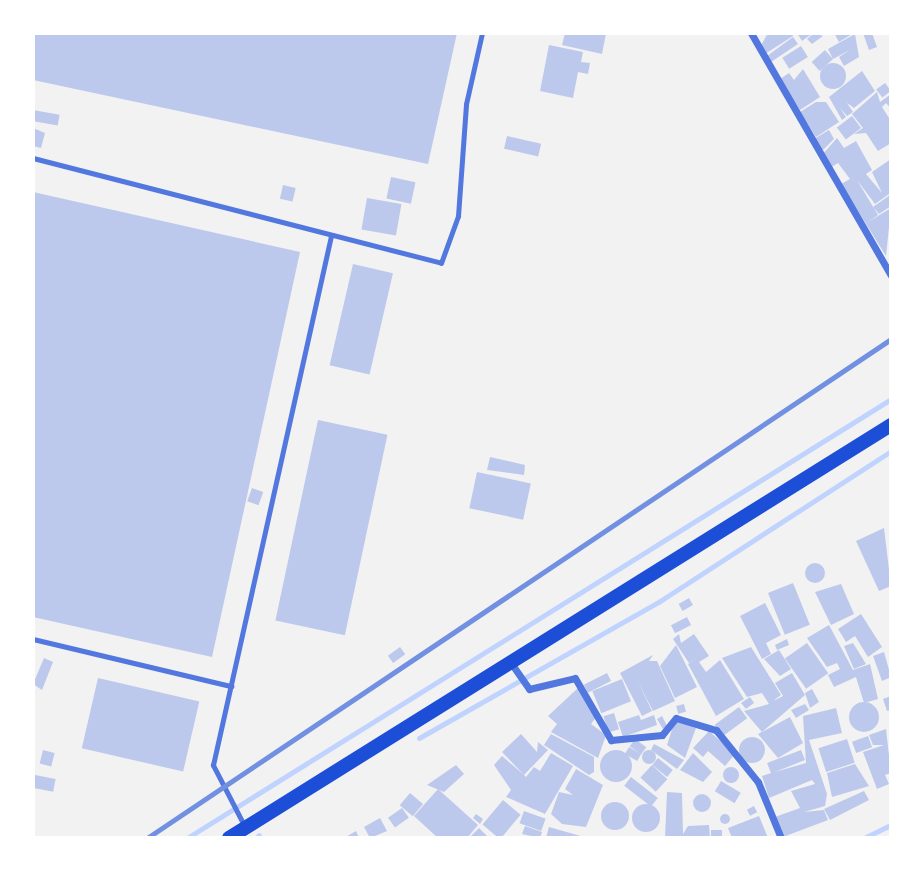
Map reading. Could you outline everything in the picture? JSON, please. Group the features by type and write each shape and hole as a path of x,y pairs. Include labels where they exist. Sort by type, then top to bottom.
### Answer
{"main road":[{"path":"229,838 891,425"}],"street":[{"path":"751,33 891,275"},
{"path":"511,663 529,689 575,678 611,740 662,735 676,718 716,730 758,782 781,838"}],"lane":[{"path":"33,158 435,264 447,258 458,216 466,104 482,33"},
{"path":"245,827 214,765 331,236"},
{"path":"33,639 231,686"}],"building":[{"path":"33,33 457,33 428,164 33,80"},
{"path":"565,33 606,33 602,54 562,45"},
{"path":"768,33 792,33 793,36 765,54 760,47"},
{"path":"797,33 813,33 802,41"},
{"path":"814,33 823,36 812,44 807,39"},
{"path":"834,33 854,33 839,42"},
{"path":"863,33 872,33 877,47 869,50"},
{"path":"855,34 859,57 844,66 839,57 850,50 833,59 828,49"},
{"path":"793,37 798,44 771,62 767,56"},
{"path":"549,45 583,52 581,62 590,63 588,74 578,72 573,98 540,91"},
{"path":"801,46 808,57 789,69 782,58"},
{"path":"825,50 833,59 820,71 812,62"},
{"path":"833,63 842,67 846,76 842,85 833,89 824,85 820,76 824,67"},
{"path":"803,69 820,97 800,110 780,79 789,73 794,80"},
{"path":"862,71 875,91 854,108 847,103 853,112 847,116 840,108 846,117 842,120 829,97"},
{"path":"885,83 891,91 882,98 876,90"},
{"path":"877,92 880,102 891,94 891,109 886,103 882,107 891,121 891,143 878,151 866,133 854,134 863,128 852,114"},
{"path":"816,102 826,102 839,122 816,137 800,112"},
{"path":"33,110 60,115 58,126 33,121"},
{"path":"852,116 861,128 846,139 837,127"},
{"path":"33,128 45,133 41,148 33,146"},
{"path":"829,130 834,139 822,151 814,139"},
{"path":"507,136 541,144 538,157 504,149"},
{"path":"837,138 844,148 856,141 872,170 866,174 882,193 872,172 891,159 889,194 875,204 857,180 878,215 868,222 891,208 886,256 841,184 850,179 838,163 830,168 822,155"},
{"path":"391,177 415,182 411,204 386,199"},
{"path":"283,185 296,188 293,202 280,199"},
{"path":"33,192 300,252 212,657 33,617"},
{"path":"890,195 891,206 879,214 873,207"},
{"path":"367,198 401,204 396,236 361,230"},
{"path":"353,264 393,273 370,375 330,365"},
{"path":"318,420 387,435 345,635 275,621"},
{"path":"490,457 525,465 524,475 487,470"},
{"path":"477,472 531,483 523,520 469,508"},
{"path":"252,488 263,492 258,505 247,501"},
{"path":"884,528 891,586 879,591 856,541"},
{"path":"815,563 822,566 825,573 822,580 815,583 808,580 805,573 808,566"},
{"path":"793,583 810,625 785,635 768,593"},
{"path":"841,584 854,614 831,625 815,592"},
{"path":"689,598 693,605 683,611 679,604"},
{"path":"765,603 781,635 766,643 771,654 762,659 740,616"},
{"path":"861,614 882,647 868,657 855,636 846,642 838,629"},
{"path":"687,617 691,625 675,633 671,625"},
{"path":"829,625 853,670 870,664 878,699 864,703 856,677 834,687 828,675 840,669 837,663 827,667 807,638"},
{"path":"679,634 681,643 694,634 709,656 699,662 706,672 720,660 744,699 716,716 688,664 697,658 689,663 673,639"},
{"path":"787,639 789,645 777,650 775,645"},
{"path":"807,643 828,673 806,689 785,658"},
{"path":"853,643 866,664 854,669 844,646"},
{"path":"676,645 697,687 675,698 660,666"},
{"path":"400,647 405,654 393,663 388,656"},
{"path":"751,647 781,695 773,701 783,696 775,683 792,673 805,695 762,732 744,711 769,704 762,693 747,697 722,658"},
{"path":"779,650 791,669 780,676 764,659"},
{"path":"884,652 891,677 882,681 873,656"},
{"path":"653,655 649,661 657,661 675,701 653,711 638,682 652,711 642,716 620,673"},
{"path":"44,658 53,662 42,690 33,684"},
{"path":"607,673 611,681 588,693 584,685"},
{"path":"98,678 199,701 183,772 82,748"},
{"path":"622,679 631,701 601,713 592,691"},
{"path":"578,688 597,716 591,724 606,735 598,758 551,732 557,724 548,716"},
{"path":"812,689 819,702 810,708 805,693"},
{"path":"891,696 891,710 887,711 883,699"},
{"path":"750,697 754,703 746,709 741,703"},
{"path":"864,702 875,706 879,717 875,728 864,732 853,728 849,717 853,706"},
{"path":"684,704 686,712 678,714 676,706"},
{"path":"805,704 809,710 796,718 791,710"},
{"path":"739,707 747,718 723,736 715,725"},
{"path":"836,708 842,733 809,740 827,794 825,806 804,812 824,810 828,820 783,837 775,817 800,808 791,791 815,784 812,780 769,798 762,776 771,773 767,763 801,750 805,760 775,772 806,763 803,716"},
{"path":"614,713 619,729 608,732 603,716"},
{"path":"639,715 641,720 654,715 657,725 623,737 618,722"},
{"path":"662,716 667,726 663,729 657,719"},
{"path":"790,717 803,743 778,758 758,734"},
{"path":"675,720 696,728 685,758 667,745"},
{"path":"886,729 891,773 885,775 889,784 877,789 863,752 884,745 873,745 869,735"},
{"path":"709,731 735,754 725,766 708,751 703,757 693,748"},
{"path":"521,734 537,752 538,742 548,750 524,775 502,752"},
{"path":"551,734 594,757 594,772 589,775 544,745"},
{"path":"868,736 872,747 856,753 852,742"},
{"path":"752,737 761,741 765,750 761,759 752,763 743,759 739,750 743,741"},
{"path":"635,739 646,747 641,755 630,746"},
{"path":"847,739 855,763 826,772 818,748"},
{"path":"654,744 684,760 677,769 651,750"},
{"path":"629,747 641,754 637,761 625,754"},
{"path":"43,750 55,753 51,766 40,764"},
{"path":"616,750 627,755 632,766 627,777 616,782 605,777 600,766 605,755"},
{"path":"649,750 654,752 654,762 649,764 644,762 642,757 644,752"},
{"path":"551,753 573,766 545,814 506,797 511,790 494,765 502,756 526,777 534,767 540,771"},
{"path":"693,753 712,772 703,782 680,770"},
{"path":"658,758 673,770 667,777 652,765"},
{"path":"855,764 869,786 832,797 827,773"},
{"path":"456,765 464,774 444,792 427,785"},
{"path":"652,765 667,779 656,792 640,777"},
{"path":"728,767 734,767 739,775 737,781 728,783 723,778 723,772"},
{"path":"576,769 603,785 586,827 562,824 551,814 559,792 573,795 565,789"},
{"path":"35,775 56,779 53,792 33,788"},
{"path":"631,777 658,798 651,807 624,786"},
{"path":"721,781 741,793 735,803 715,791"},
{"path":"438,789 478,825 467,838 438,838 414,816"},
{"path":"864,791 869,800 830,820 824,809"},
{"path":"667,792 682,793 683,834 688,826 709,825 710,838 665,838"},
{"path":"410,793 423,804 413,816 400,805"},
{"path":"702,794 708,797 711,803 708,809 702,812 696,809 693,803 696,797"},
{"path":"503,800 521,815 501,838 482,825"},
{"path":"615,802 625,806 629,816 625,826 615,830 605,826 601,816 605,806"},
{"path":"646,804 656,808 660,818 656,828 646,832 636,828 632,818 636,808"},
{"path":"754,806 757,812 750,816 747,810"},
{"path":"402,808 409,818 395,828 388,818"},
{"path":"524,811 546,819 541,831 520,823"},
{"path":"476,814 483,819 480,824 473,818"},
{"path":"725,814 729,815 729,823 725,824 721,823 720,819 721,815"},
{"path":"759,816 768,838 732,838 728,828"},
{"path":"380,818 387,831 370,838 364,827"},
{"path":"525,826 542,832 540,838 522,834"},
{"path":"549,827 584,837 584,838 546,838"},
{"path":"479,828 489,838 469,838"},
{"path":"711,830 722,830 722,838 711,838"},
{"path":"356,831 359,838 344,838"}],"waterway":[{"path":"187,838 891,399"},
{"path":"419,738 660,601 891,451"},
{"path":"864,838 891,825"},
{"path":"256,838 259,835"}],"railway":[{"path":"147,838 891,339"}]}
